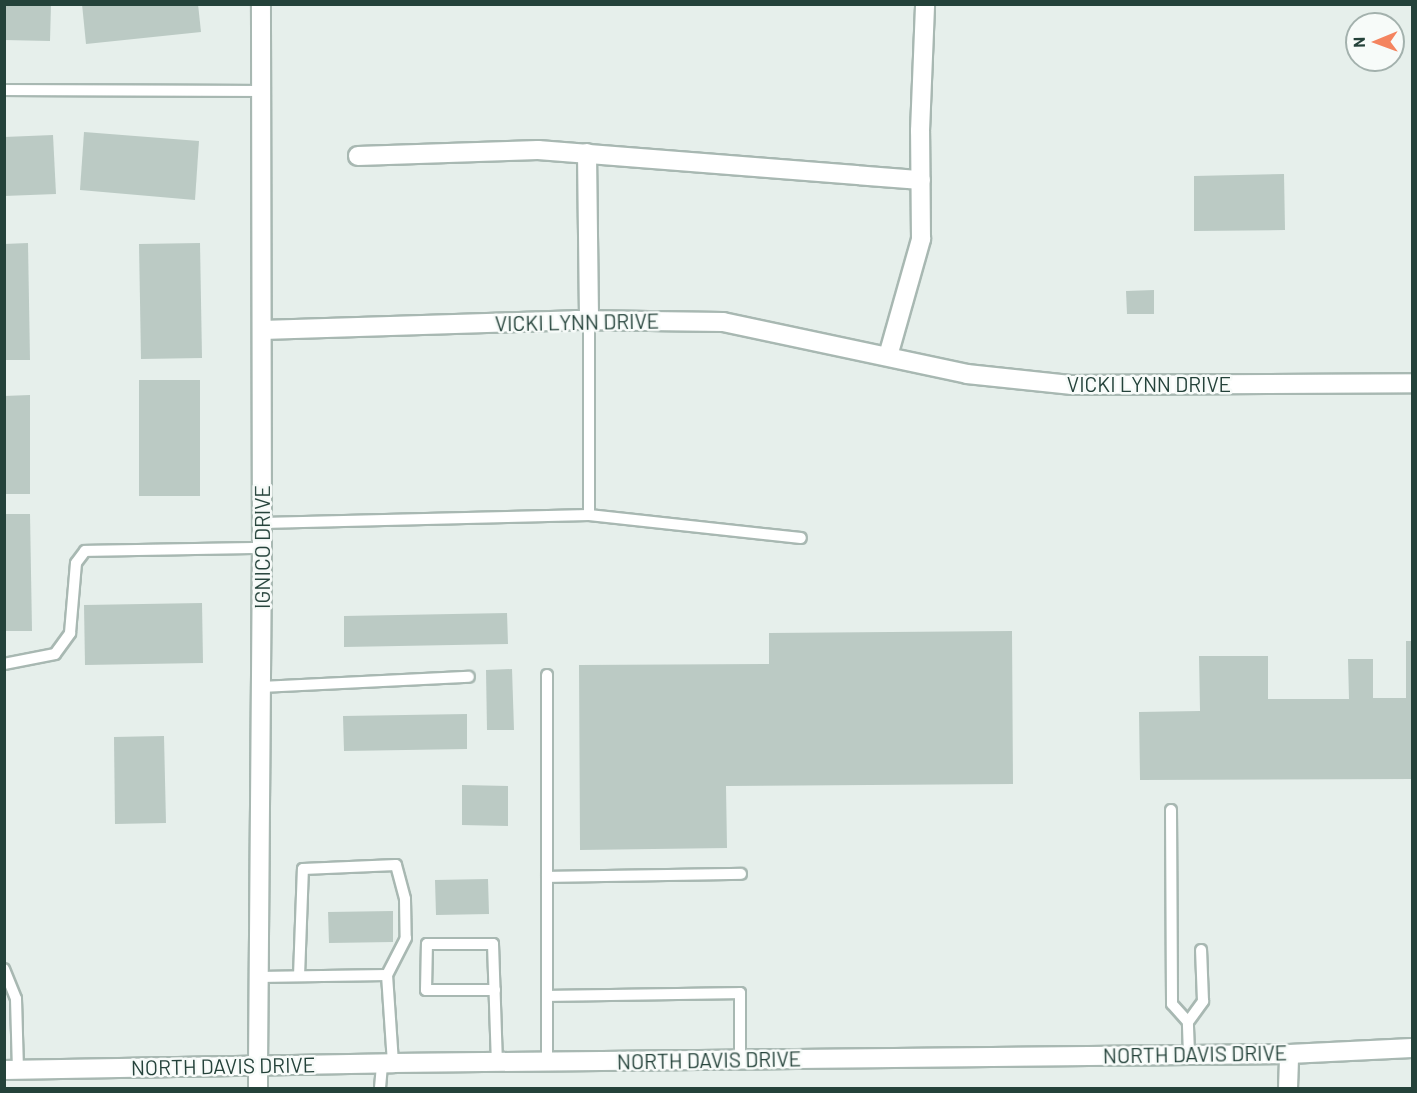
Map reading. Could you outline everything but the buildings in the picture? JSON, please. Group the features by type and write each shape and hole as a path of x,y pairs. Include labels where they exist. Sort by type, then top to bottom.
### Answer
{"street":[{"name":"IGNICO DRIVE","path":"258,1089 262,548 261,4"},
{"path":"888,356 921,239 925,4"},
{"path":"357,156 538,150 921,180"},
{"path":"587,153 589,321"},
{"name":"VICKI LYNN DRIVE","path":"262,330 589,321 723,322 967,374 1072,385 1413,383"},
{"name":"NORTH DAVIS DRIVE","path":"11,1070 387,1063 1289,1054 1413,1048"},
{"path":"1288,1089 1289,1054"}],"lane":[{"path":"4,90 262,91"},
{"path":"589,321 589,515"},
{"path":"262,523 589,515 801,538"},
{"path":"4,664 55,654 70,633 76,563 85,551 262,548"},
{"path":"547,675 548,1062"},
{"path":"261,687 469,677"},
{"path":"1171,810 1172,1004 1188,1022"},
{"path":"299,976 303,870 396,865 405,899 406,938 387,975 387,1063 380,1089"},
{"path":"547,877 741,874"},
{"path":"495,990 426,990 427,944 493,944 495,990 497,1063"},
{"path":"1189,1055 1188,1022 1203,1002 1201,950"},
{"path":"5,967 16,999 11,1070"},
{"path":"258,977 387,975"},
{"path":"548,996 740,993 740,1060"}]}
